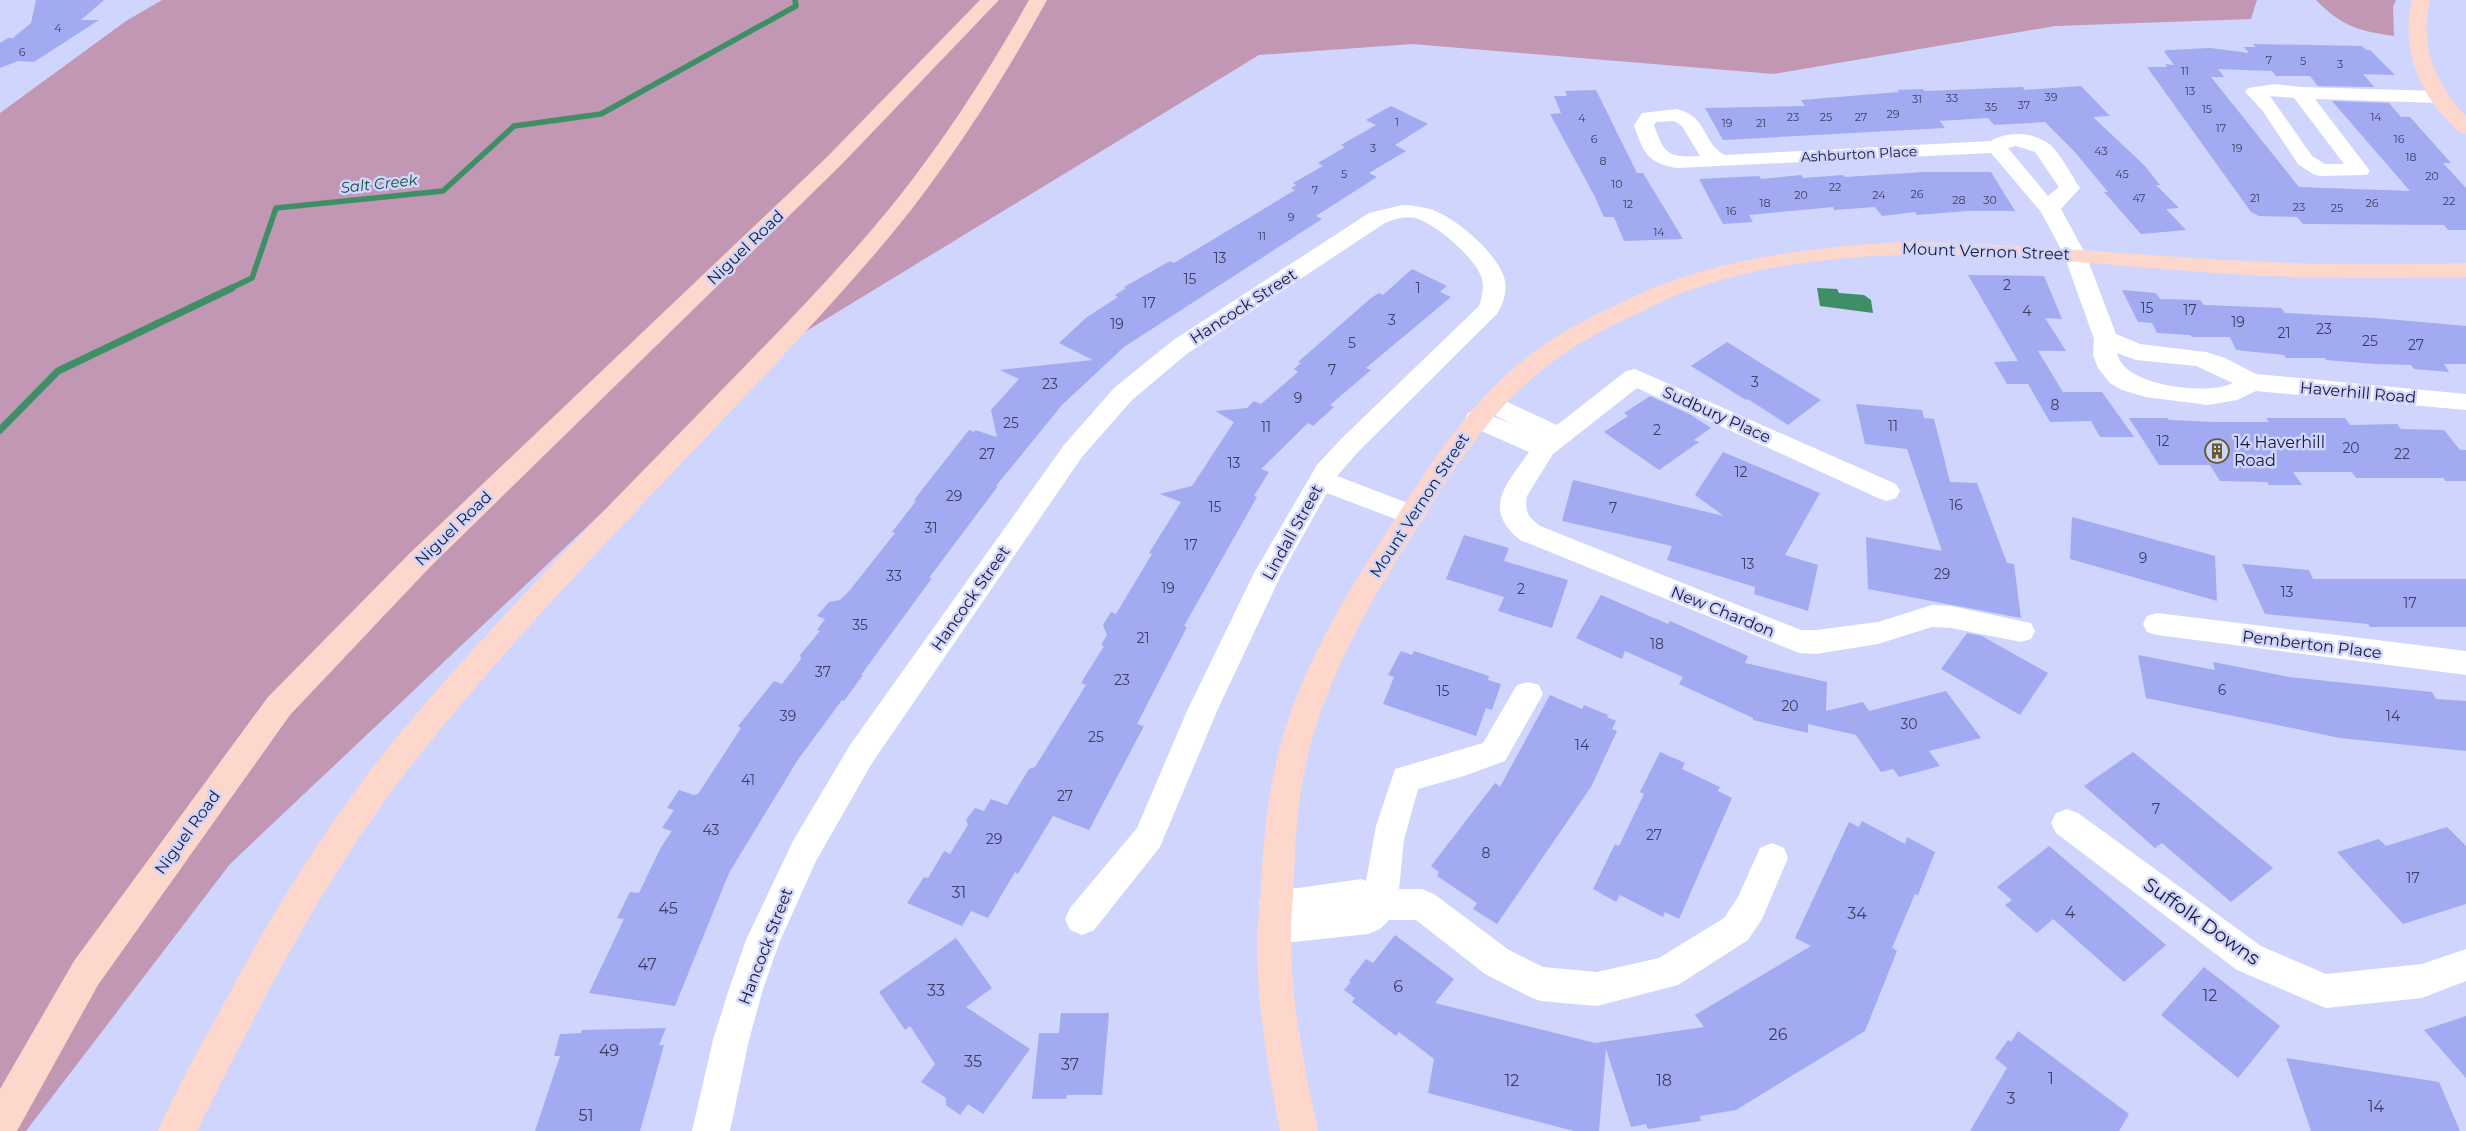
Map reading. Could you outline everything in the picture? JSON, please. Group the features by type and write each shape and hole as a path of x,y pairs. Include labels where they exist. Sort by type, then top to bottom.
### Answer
{"main road":[{"name":"Niguel Road","path":"0,1125 86,973 279,706 420,560 834,161 990,0"},
{"path":"177,1131 256,975 332,848 407,747 557,578 810,313 902,206 951,143 1038,0"},
{"path":"2421,0 2415,29 2425,70 2439,97 2466,128"},
{"name":"Mount Vernon Street","path":"1299,1131 1285,1055 1274,951 1282,805 1301,727 1328,656 1360,595 1412,515 1440,467 1484,411 1515,380 1557,346 1610,316 1659,294 1740,268 1830,252 1894,247 1963,247 2294,270 2396,272 2466,270"}],"street":[{"path":"2300,93 2360,171 2320,170 2305,160 2269,106 2255,92 2275,90 2300,93 2439,97"},
{"name":"Ashburton Place","path":"1721,161 1996,147 2004,142 2016,140 2030,142 2042,148 2070,188 2056,200 2050,209"},
{"path":"1996,147 2039,199 2050,209 2076,255 2106,339 2103,352 2107,365 2120,378 2136,386 2157,392 2219,397 2238,391 2251,382"},
{"name":"Lindall Street","path":"1082,919 1149,837 1202,711 1268,573 1321,480 1350,445 1483,316 1494,297 1494,278 1482,259 1441,221 1426,214 1409,211"},
{"name":"Hancock Street","path":"711,1131 731,1040 746,989 763,940 804,851 861,754 1073,451 1123,394 1180,347 1377,218 1392,212 1409,211"},
{"name":"Haverhill Road","path":"2106,339 2136,352 2198,358 2216,364 2251,382 2466,402"},
{"name":"Sudbury Place","path":"1552,442 1635,377 1887,491"},
{"path":"1484,411 1552,442"},
{"name":"New Chardon","path":"1552,442 1514,495 1512,504 1513,514 1520,525 1530,533 1799,641 1816,642 1878,633 1932,616 1951,617 2021,631"},
{"path":"1321,480 1412,515"},
{"name":"Pemberton Place","path":"2157,624 2466,663"},
{"path":"1275,916 1368,918 1382,904 1382,871 1386,840 1406,779 1464,763 1494,752 1528,694"},
{"name":"Suffolk Downs","path":"2067,823 2249,958 2326,992 2422,980 2466,965"},
{"path":"1382,904 1422,906 1497,962 1540,984 1597,989 1666,973 1736,929 1750,908 1772,858"}],"shaded area":[{"path":"162,0 2257,0 2251,19 2055,26 1774,74 1412,44 1259,55 772,352 230,864 26,1131 0,1131 0,113 126,21"},
{"path":"2316,0 2396,0 2393,7 2394,36 2351,26 2334,16"},
{"path":"1817,288 1837,289 1839,293 1864,295 1871,300 1873,313 1820,306"}],"building":[{"path":"36,0 104,0 81,20 99,20 34,62 18,61 0,68 0,43 8,38 13,38 31,23"},
{"path":"2253,44 2362,46 2366,50 2370,50 2395,75 2363,74 2374,87 2318,86 2310,76 2276,76 2272,71 2218,69 2224,77 2211,77 2299,187 2410,191 2332,101 2389,103 2401,117 2410,117 2451,163 2443,163 2466,188 2466,230 2448,230 2444,225 2303,224 2297,217 2259,216 2251,212 2147,67 2167,67 2165,64 2174,65 2164,51 2168,50 2210,48 2249,53 2244,47 2256,47"},
{"path":"2081,86 2110,116 2093,117 2145,166 2160,185 2156,185 2179,208 2166,209 2186,230 2141,234 2104,192 2108,192 2074,151 2045,122 1994,125 1988,118 1940,121 1945,128 1723,140 1705,108 1805,106 1801,100 1899,92 1897,90 1923,89 1925,91 2023,87 2024,90"},
{"path":"1596,90 1637,173 1643,173 1683,239 1624,241 1614,217 1604,217 1550,114 1561,113 1554,96 1567,96 1565,91"},
{"path":"1391,106 1428,124 1395,145 1406,151 1369,173 1377,177 1316,216 1322,219 1124,347 1062,405 996,486 998,486 929,578 932,578 861,675 863,675 797,761 729,873 675,1006 589,993 624,919 617,918 630,892 639,893 661,847 672,831 662,828 674,810 667,808 679,790 694,795 698,794 741,728 738,726 774,681 782,684 801,659 800,655 820,631 817,630 825,619 817,616 829,602 840,600 850,590 895,533 892,532 916,501 914,500 969,430 997,437 991,410 1019,379 1000,370 1093,360 1059,343 1087,317 1118,297 1115,295 1126,288 1124,287 1170,261 1174,263 1295,190 1291,188 1296,185 1293,183 1323,166 1318,163 1345,147 1341,145 1376,125 1366,120"},
{"path":"1924,172 1991,172 2015,211 1968,211 1917,215 1915,212 1882,216 1875,207 1834,210 1833,207 1749,215 1753,222 1723,224 1699,179 1759,176 1761,179 1801,175 1803,178 1843,175 1845,177"},
{"path":"1412,269 1447,286 1440,292 1451,297 1366,368 1371,370 1330,405 1334,407 1313,426 1308,423 1261,469 1269,472 1254,496 1257,497 1184,626 1187,627 1137,724 1144,726 1089,830 1053,816 1018,874 1015,872 988,918 971,911 962,926 907,903 924,877 928,878 944,851 950,854 968,825 966,820 975,808 984,811 991,799 1007,805 1029,769 1035,767 1086,685 1081,683 1104,646 1101,645 1107,635 1103,625 1111,612 1116,614 1152,554 1149,553 1181,502 1160,494 1192,486 1234,422 1215,411 1247,408 1254,401 1261,404 1298,372 1294,369 1301,363 1298,362 1371,298 1379,293 1383,295"},
{"path":"1968,275 2044,276 2062,319 2045,318 2066,351 2038,351 2063,392 2102,392 2134,437 2100,437 2091,421 2050,422 2028,384 2007,384 1994,362 2018,361"},
{"path":"2122,290 2156,293 2160,299 2200,300 2204,305 2281,308 2285,313 2376,318 2466,326 2466,364 2444,364 2449,372 2414,369 2411,365 2375,364 2326,360 2325,358 2286,358 2284,355 2236,350 2230,337 2192,337 2190,335 2157,333 2152,323 2138,322"},
{"path":"1727,342 1821,400 1788,425 1691,366"},
{"path":"1650,396 1691,415 1711,428 1694,440 1699,442 1659,470 1604,432 1628,416 1624,413"},
{"path":"1856,404 1922,410 1924,418 1934,419 1950,482 1977,483 2007,563 2014,564 2021,618 1868,589 1866,537 1942,551 1907,449 1865,444"},
{"path":"2129,418 2167,418 2169,420 2215,422 2269,422 2266,418 2345,418 2350,425 2397,424 2401,429 2444,430 2460,450 2466,450 2466,481 2445,481 2444,478 2356,478 2352,472 2293,472 2302,485 2269,485 2267,482 2220,481 2210,465 2159,465"},
{"path":"1723,452 1820,493 1785,555 1818,565 1808,611 1754,594 1755,587 1667,560 1672,546 1562,521 1573,480 1724,516 1695,495"},
{"path":"2072,517 2215,556 2217,601 2070,559"},
{"path":"1464,535 1509,548 1504,561 1568,580 1552,628 1498,611 1504,597 1446,579"},
{"path":"2242,564 2309,570 2313,579 2466,579 2466,627 2370,627 2368,624 2265,614"},
{"path":"1601,595 1668,624 1670,621 1748,656 1745,663 1827,682 1826,711 1863,702 1869,711 1946,691 1981,738 1929,751 1940,766 1899,777 1893,769 1881,772 1856,735 1808,724 1808,733 1753,720 1753,718 1679,684 1683,677 1625,651 1622,659 1576,638"},
{"path":"1967,633 1982,636 2048,673 2020,715 1941,669"},
{"path":"1401,651 1412,655 1414,651 1489,676 1488,680 1501,684 1492,710 1486,708 1476,736 1383,704 1394,677 1388,675"},
{"path":"2138,655 2215,670 2213,662 2289,677 2432,692 2436,699 2466,701 2466,751 2340,738 2146,698"},
{"path":"1550,695 1582,709 1584,705 1608,715 1607,717 1616,721 1612,729 1617,731 1591,787 1497,924 1473,909 1477,903 1437,876 1439,872 1431,866 1495,783 1500,787"},
{"path":"1660,752 1685,763 1682,769 1720,787 1718,791 1732,798 1679,919 1665,912 1663,917 1620,895 1616,902 1593,889 1615,844 1619,846 1644,794 1640,792"},
{"path":"2133,752 2273,868 2231,902 2162,843 2155,848 2084,786"},
{"path":"1862,821 1905,844 1907,837 1935,852 1918,895 1915,894 1892,948 1897,951 1865,1031 1736,1110 1700,1116 1701,1121 1648,1129 1646,1124 1631,1127 1606,1049 1599,1131 1574,1131 1428,1093 1434,1059 1399,1032 1396,1036 1352,1002 1355,998 1344,990 1366,959 1373,963 1395,935 1454,979 1435,1003 1595,1043 1704,1027 1695,1015 1811,946 1795,938 1849,822 1859,827"},
{"path":"2447,827 2466,846 2466,904 2403,924 2337,852 2379,839 2386,846"},
{"path":"2049,846 2166,945 2124,982 2053,919 2037,933 2005,905 2012,900 1997,887"},
{"path":"956,938 992,988 966,1007 1030,1049 983,1114 968,1104 960,1115 946,1105 946,1098 921,1082 935,1064 910,1026 905,1030 879,992"},
{"path":"2204,967 2280,1026 2238,1078 2161,1015"},
{"path":"1061,1013 1109,1013 1102,1095 1067,1095 1066,1099 1032,1099 1039,1033 1059,1033"},
{"path":"2466,1016 2466,1078 2424,1030"},
{"path":"666,1028 659,1045 664,1045 640,1131 535,1131 560,1056 554,1056 560,1034 581,1033 582,1030"},
{"path":"2018,1031 2129,1114 2119,1131 1970,1131 2007,1068 1995,1058 2008,1040 2011,1042"},
{"path":"2286,1058 2439,1082 2460,1131 2311,1131"}],"waterway":[{"name":"Salt Creek","path":"229,289 252,278 276,208 443,191 514,126 601,114 796,6 795,0"},
{"name":"Salt Creek","path":"0,430 58,371 232,288"}],"place":[{"name":"14 Haverhill Road","path":"2217,451"}]}
